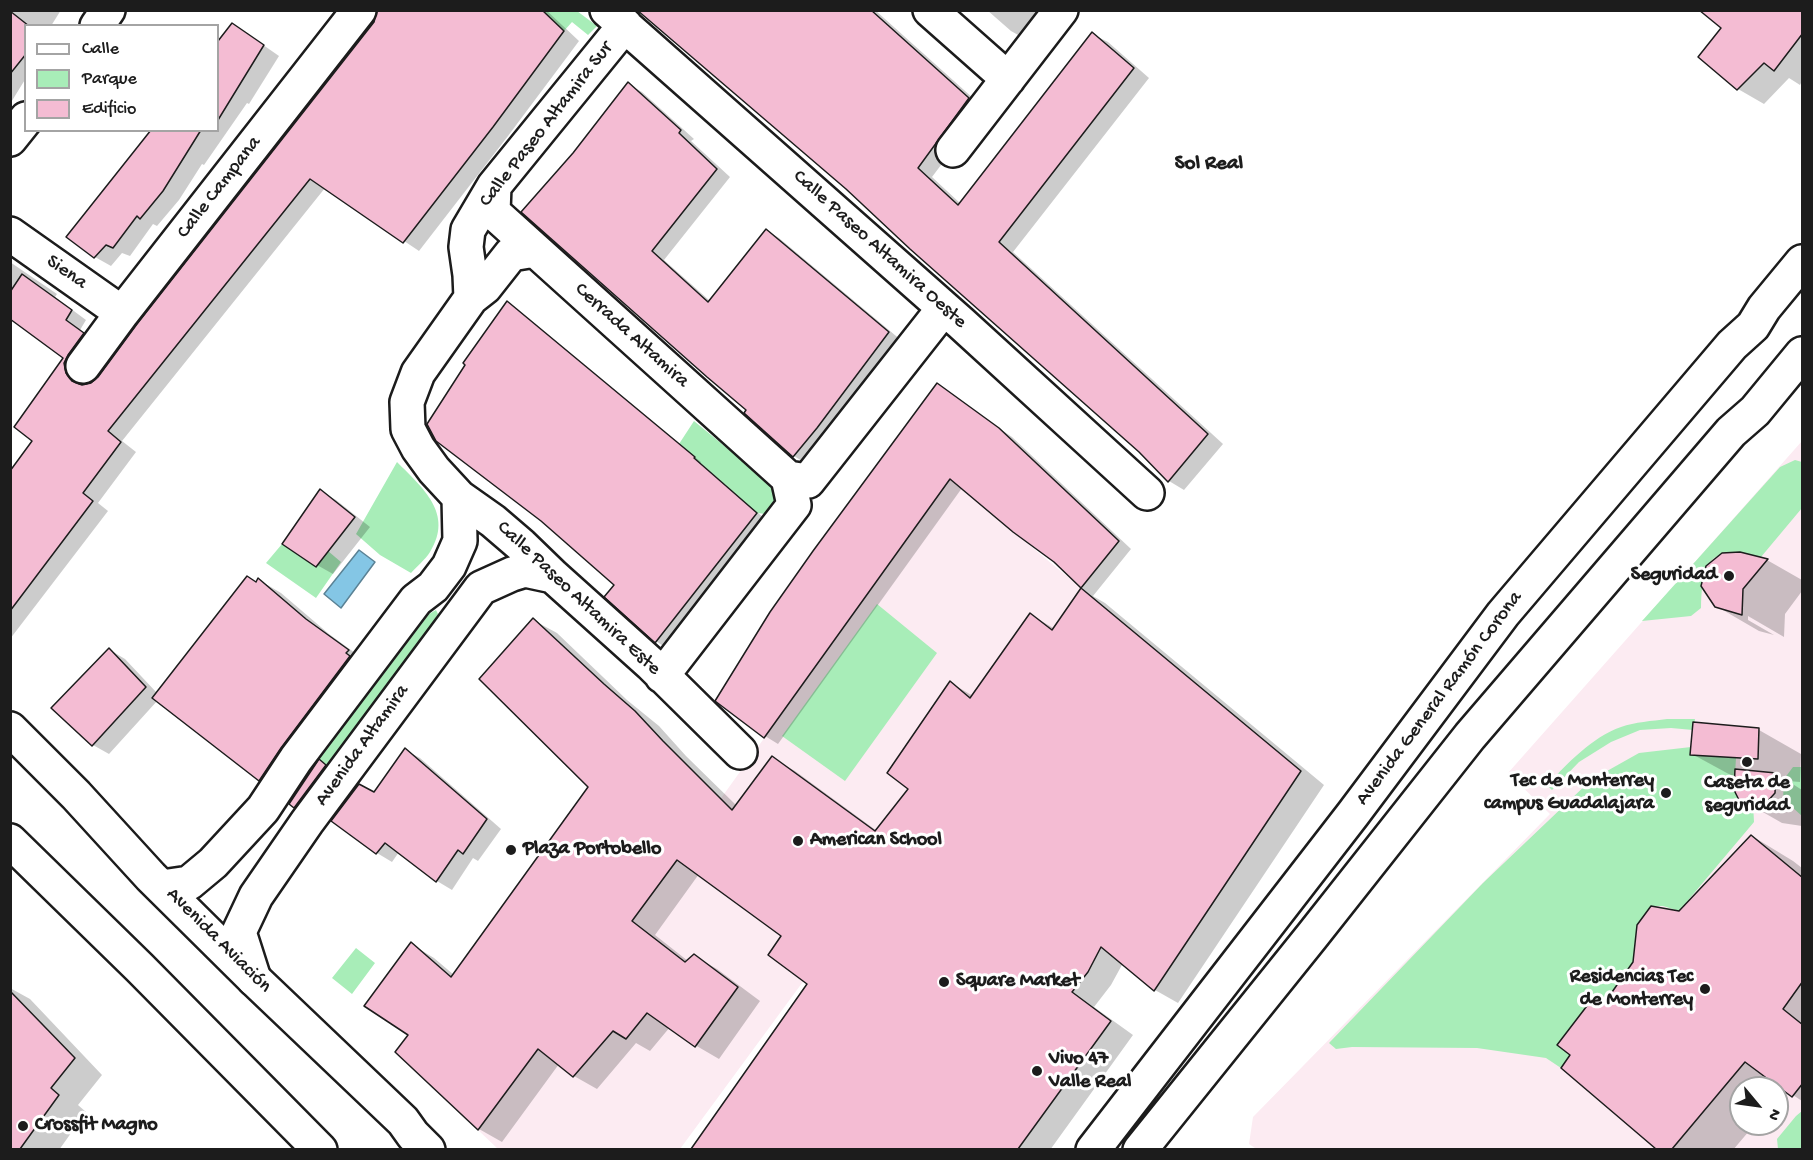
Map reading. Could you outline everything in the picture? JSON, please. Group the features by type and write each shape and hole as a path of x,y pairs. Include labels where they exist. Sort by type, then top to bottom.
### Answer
{"street":[{"path":"98,24 108,10"},
{"name":"Calle Campana","path":"83,366 359,10"},
{"path":"930,10 1008,79"},
{"path":"953,150 1061,10"},
{"name":"Calle Paseo Altamira Sur","path":"471,298 466,247 468,230 494,186 614,16"},
{"name":"Calle Paseo Altamira Oeste","path":"614,16 952,316 1147,493"},
{"path":"10,139 24,122"},
{"name":"Cerrada Altamira","path":"494,186 492,212 788,478"},
{"name":"Siena","path":"10,234 122,313"},
{"path":"471,298 484,287 511,254 535,250"},
{"name":"Avenida General Ramón Corona","path":"1094,1149 1347,822 1503,614 1732,345 1753,326 1764,308 1803,262"},
{"name":"Calle Paseo Altamira Este","path":"471,298 418,373 407,402 408,429 418,448 434,470 459,496 494,521 651,664 740,752"},
{"path":"662,676 794,505 788,478 808,481 952,316"},
{"path":"1140,1149 1470,736 1731,432 1755,411 1803,354"},
{"path":"162,887 189,883 213,863 262,809 296,759 416,600 433,587 449,566 460,541 459,496"},
{"name":"Avenida Altamira","path":"254,979 239,932 255,896 333,785 481,588 525,570 553,576"},
{"name":"Avenida Aviación","path":"10,729 76,795 162,887 254,979 403,1121 413,1135 428,1149"},
{"path":"262,809 298,834"},
{"path":"10,841 320,1149"}],"shaded area":[{"name":"Tec de Monterrey campus Guadalajara","path":"1802,441 1802,1149 1258,1150 1249,1144 1253,1117 1550,814 1508,773"},
{"name":"American School","path":"950,479 1081,588 927,813 680,1149 498,1149 478,1130 671,868"}],"green space":[{"path":"542,11 577,11 597,26 588,35 572,22 564,31"},
{"path":"694,421 778,490 766,514 757,513 679,444"},
{"path":"1795,460 1802,462 1802,508 1761,557 1744,553 1720,555 1707,567 1701,608 1691,616 1642,621 1780,467"},
{"path":"397,462 432,502 439,526 437,538 430,552 411,573 380,555 356,534"},
{"path":"282,544 316,566 328,551 341,562 316,598 266,563"},
{"path":"877,604 937,653 845,781 782,736"},
{"path":"436,610 438,614 414,652 327,766 319,759 429,614"},
{"path":"1667,719 1695,719 1693,730 1671,728 1640,730 1611,742 1579,762 1552,790 1547,785 1563,768 1600,737 1632,724"},
{"path":"1691,747 1736,758 1734,790 1739,800 1753,802 1754,822 1679,911 1663,906 1651,906 1637,925 1635,944 1643,950 1603,1005 1593,998 1558,1045 1570,1055 1561,1068 1546,1058 1477,1048 1352,1047 1336,1049 1329,1043 1483,883 1591,780 1639,753"},
{"path":"1793,767 1802,767 1802,816 1783,799 1784,779"},
{"path":"356,948 375,963 352,994 332,978"},
{"path":"1802,1111 1802,1149 1778,1149 1777,1139 1779,1136 1789,1136 1789,1124"}],"water":[{"path":"359,550 375,562 341,608 324,594"}],"building":[{"path":"377,10 542,10 564,31 403,243 310,179 108,431 121,442 83,493 93,501 10,611 10,471 32,441 14,427 63,358 10,319 10,292 22,274 72,310 66,320 84,333 64,363 66,373 72,381 82,385 91,383 98,377 374,22"},
{"path":"637,10 871,10 969,98 918,168 958,205 1092,32 1134,68 999,242 1208,434 1168,482 1139,452 910,249 846,189"},
{"path":"1699,10 1803,10 1803,33 1774,71 1764,63 1737,90 1698,57 1721,28"},
{"path":"10,11 26,24 24,24 24,56 10,74"},
{"path":"232,23 264,45 219,118 219,40"},
{"path":"628,82 681,130 679,133 717,169 652,251 708,302 766,229 889,332 793,457 744,413 746,410 521,212 573,153"},
{"path":"149,132 200,132 163,191 140,219 137,216 113,248 106,245 94,258 66,237"},
{"path":"507,301 695,457 757,513 655,643 604,597 614,585 541,521 436,441 427,424 465,365 463,363"},
{"path":"937,383 999,428 1119,541 1081,588 1054,562 1013,532 950,479 764,738 715,701 770,612"},
{"path":"320,489 355,517 316,567 282,544"},
{"name":"Seguridad","path":"1740,552 1768,559 1743,589 1742,615 1715,607 1701,586 1706,566 1722,553"},
{"path":"247,576 256,582 258,578 306,619 349,650 346,653 350,656 259,781 152,698"},
{"path":"1081,588 1301,771 1154,991 1101,947 1088,972 1072,992 1111,1021 1018,1149 691,1149 807,984 768,955 781,936 677,860 632,921 685,962 694,954 738,987 695,1047 647,1013 626,1039 613,1031 573,1077 538,1049 478,1130 395,1052 408,1035 364,1006 411,942 451,977 588,787 479,679 533,618 635,711 732,810 772,756 875,831 908,789 887,773 950,681 970,698 1030,613 1052,630"},
{"path":"109,648 146,687 92,746 51,708"},
{"path":"1693,722 1759,728 1758,759 1690,755"},
{"path":"405,748 487,819 463,854 458,850 436,882 385,843 376,854 331,821 359,784 374,792"},
{"path":"319,759 326,765 294,808 289,804"},
{"path":"1735,769 1776,773 1775,793 1765,804 1739,800 1734,790"},
{"name":"Residencias Tec de Monterrey","path":"1751,835 1803,878 1803,981 1783,1009 1803,1025 1803,1083 1792,1097 1789,1095 1789,1076 1764,1076 1745,1062 1733,1076 1729,1076 1729,1081 1672,1149 1656,1149 1561,1068 1570,1055 1557,1045 1593,998 1603,1005 1633,962 1637,925 1651,906 1679,911"},
{"path":"10,991 75,1058 51,1088 59,1095 20,1149 10,1149"}],"place":[{"name":"Seguridad","path":"1729,576"},
{"name":"Caseta de seguridad","path":"1747,762"},
{"name":"Tec de Monterrey campus Guadalajara","path":"1666,793"},
{"name":"American School","path":"798,841"},
{"name":"Plaza Portobello","path":"511,850"},
{"name":"Square Market","path":"944,982"},
{"name":"Residencias Tec de Monterrey","path":"1705,989"},
{"name":"Vivo 47 Valle Real","path":"1037,1071"},
{"name":"Crossfit Magno","path":"23,1126"}],"district":[{"name":"Sol Real","path":"1209,165"}]}
